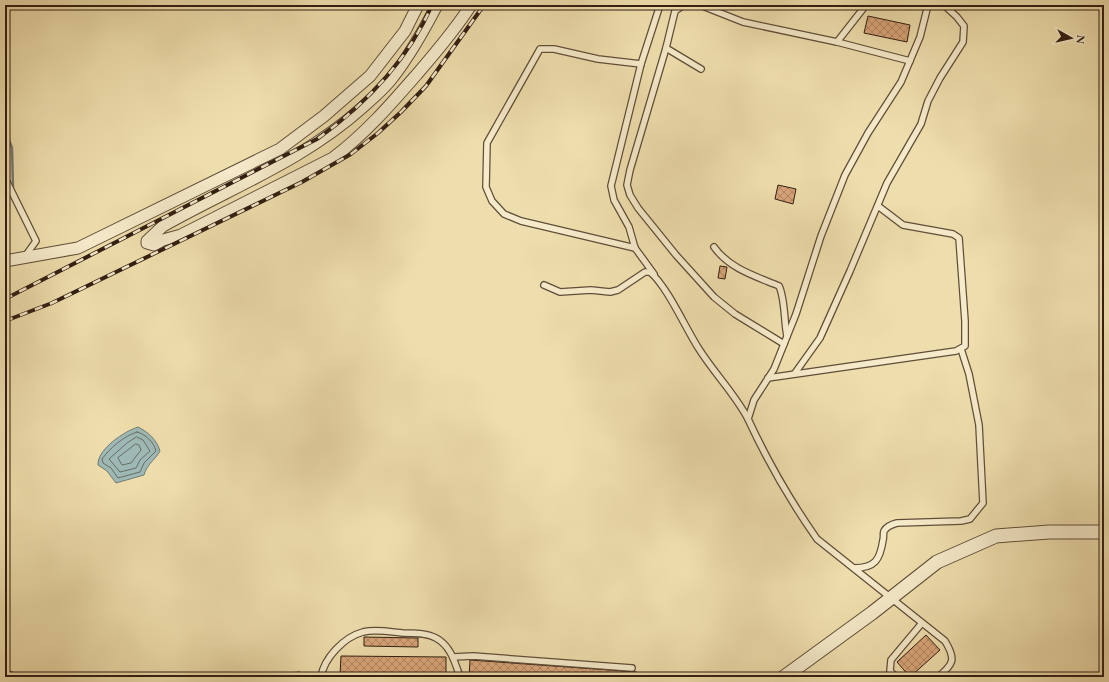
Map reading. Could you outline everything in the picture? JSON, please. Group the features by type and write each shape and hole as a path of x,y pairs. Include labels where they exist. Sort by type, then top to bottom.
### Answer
{"street":[{"path":"5,261 78,248 280,149 324,116 370,76 405,30 418,5"},
{"path":"437,5 416,43 392,78 349,120 296,158 163,226 147,241 148,245 154,245 163,240 181,235 333,158 352,144 399,97 439,49 471,5"},
{"path":"784,677 891,599 937,562 996,536 1049,532 1102,535"}],"lane":[{"path":"660,5 641,64 611,186 614,200 629,227 635,248 655,276 698,348 742,407 756,438 817,539 944,641 950,650 952,659 950,667 938,677"},
{"path":"684,5 676,8 627,185 630,195 638,208 676,255 714,297 735,314 784,344"},
{"path":"700,5 743,22 837,42 910,61"},
{"path":"837,42 866,5"},
{"path":"796,373 820,338 887,183 921,124 928,102 937,84 963,42 964,26 944,5"},
{"path":"748,419 754,400 774,369 796,314 821,236 845,175 868,133 901,82 920,37 928,6"},
{"path":"666,48 701,69"},
{"path":"635,248 571,234 521,221 504,214 492,201 486,186 485,170 487,143 540,49 554,49 598,59 641,64"},
{"path":"6,179 36,241 30,252 24,257"},
{"path":"768,378 961,349 964,346 966,340 959,238 953,234 903,225 878,206"},
{"path":"714,247 721,256 731,264 779,286 783,294 784,318 787,336"},
{"path":"544,285 567,292 591,290 610,292 618,290 645,272 650,272 655,276"},
{"path":"854,568 866,568 872,566 880,553 884,531 890,525 897,523 961,521 970,519 983,503 979,425 969,374 961,349"},
{"path":"896,677 890,670 891,660 922,623"},
{"path":"321,677 323,666 338,648 350,638 363,632 420,634 436,638 447,648 453,657 460,677"},
{"path":"453,657 473,656 632,668"},
{"path":"5,672 16,677"}],"water":[{"path":"138,427 152,437 157,443 160,451 147,468 144,475 116,483 107,471 98,465 99,459 107,447 119,437"}],"building":[{"path":"868,16 910,25 907,42 864,33"},
{"path":"778,185 796,189 793,204 775,199"},
{"path":"720,266 727,267 725,279 718,278"},
{"path":"926,635 940,650 910,677 897,662"},
{"path":"364,637 418,638 418,647 364,646"},
{"path":"341,656 446,657 446,677 340,675"},
{"path":"470,660 637,672 637,677 469,677"},
{"path":"300,672 301,677 288,677 288,673"}],"waterway":[{"path":"5,129 12,148 13,188 5,189"}],"railway":[{"path":"5,299 317,139 352,111 384,80 411,44 432,5"},
{"path":"5,321 52,303 302,182 351,154 378,133 426,86 484,5"}]}
